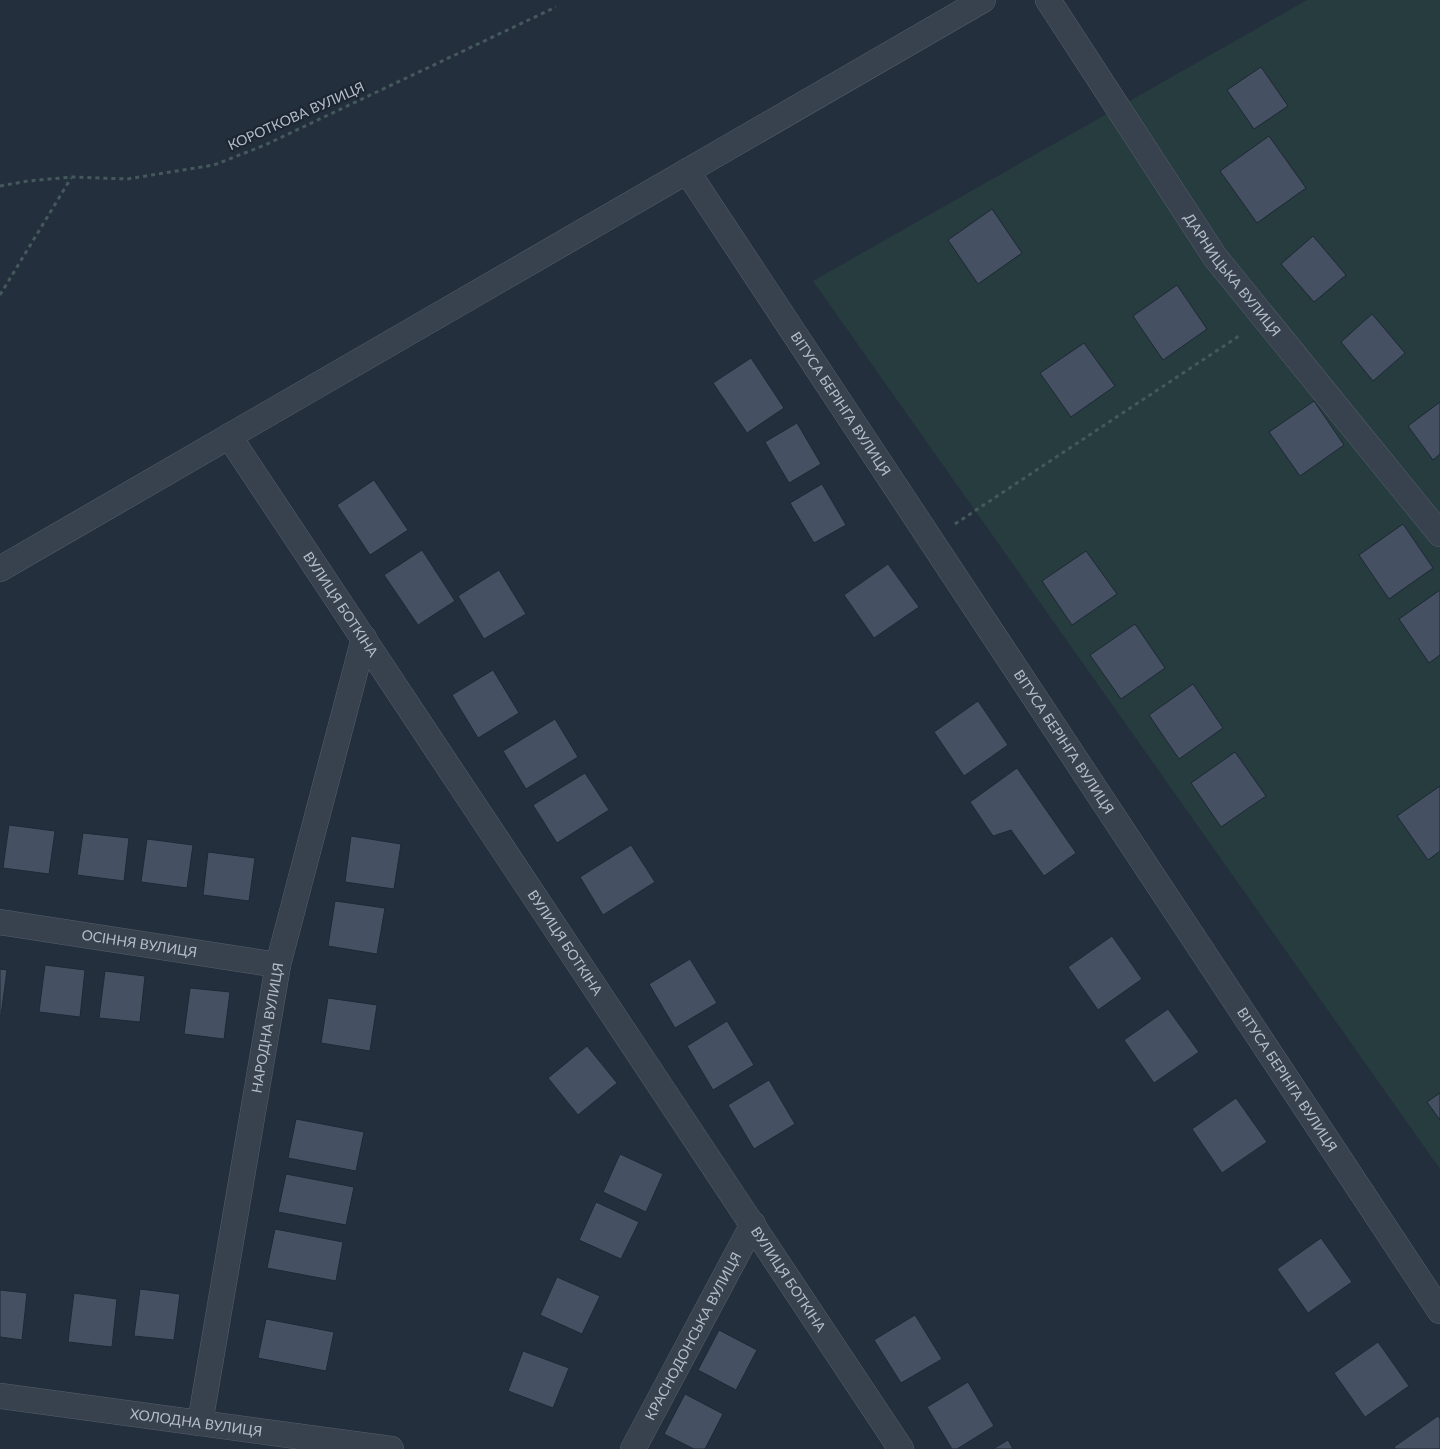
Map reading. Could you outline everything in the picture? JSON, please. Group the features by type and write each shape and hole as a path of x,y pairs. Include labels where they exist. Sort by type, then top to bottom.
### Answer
{"street":[{"path":"0,569 983,0"},
{"name":"ДАРНИЦЬКА ВУЛИЦЯ","path":"1048,0 1215,257 1440,534"},
{"name":"ВІТУСА БЕРІНГА ВУЛИЦЯ","path":"687,171 1440,1311"},
{"name":"ВУЛИЦЯ БОТКІНА","path":"229,436 901,1449"},
{"name":"НАРОДНА ВУЛИЦЯ","path":"200,1423 278,964 364,638"},
{"name":"ОСІННЯ ВУЛИЦЯ","path":"0,922 278,964"},
{"name":"КРАСНОДОНСЬКА ВУЛИЦЯ","path":"633,1449 753,1224"},
{"name":"ХОЛОДНА ВУЛИЦЯ","path":"0,1396 391,1449"}],"path":[{"name":"КОРОТКОВА ВУЛИЦЯ","path":"0,186 72,177 127,179 214,164 265,146 556,7"},
{"path":"0,294 72,177"},
{"path":"931,540 1265,319"}],"green space":[{"path":"1307,0 1440,0 1440,1169 813,281"}],"building":[{"path":"1261,67 1288,106 1254,129 1227,90"},
{"path":"1269,136 1306,188 1257,223 1220,171"},
{"path":"992,209 1022,253 978,284 948,240"},
{"path":"1313,236 1346,275 1314,302 1281,264"},
{"path":"1177,285 1207,329 1163,360 1133,316"},
{"path":"1372,314 1405,353 1373,381 1341,342"},
{"path":"1084,343 1115,386 1071,417 1040,373"},
{"path":"751,358 784,408 747,433 713,383"},
{"path":"1314,401 1344,445 1300,476 1269,432"},
{"path":"1440,402 1440,454 1433,460 1408,426"},
{"path":"797,423 821,464 789,483 765,442"},
{"path":"374,480 408,530 370,555 337,505"},
{"path":"822,484 846,525 814,543 790,503"},
{"path":"1403,524 1433,568 1389,599 1359,555"},
{"path":"422,550 455,601 418,625 384,575"},
{"path":"1086,551 1117,594 1072,625 1042,581"},
{"path":"888,564 919,607 874,638 844,595"},
{"path":"499,570 526,614 484,639 458,596"},
{"path":"1440,590 1440,655 1429,663 1399,619"},
{"path":"1135,624 1165,668 1121,699 1090,655"},
{"path":"493,670 519,713 478,738 452,695"},
{"path":"1193,684 1223,728 1179,759 1149,715"},
{"path":"978,701 1008,745 964,776 934,732"},
{"path":"555,719 578,757 526,789 503,751"},
{"path":"1235,752 1266,796 1221,827 1191,783"},
{"path":"1017,768 1076,853 1044,876 1011,830 993,836 970,802"},
{"path":"585,773 609,810 557,843 533,805"},
{"path":"1440,786 1440,851 1428,860 1397,816"},
{"path":"9,825 55,831 49,874 3,868"},
{"path":"83,833 129,838 124,881 77,875"},
{"path":"351,836 401,844 394,889 345,882"},
{"path":"147,839 193,845 187,888 141,882"},
{"path":"631,845 655,882 603,915 580,877"},
{"path":"208,852 255,858 249,901 203,895"},
{"path":"335,901 385,908 377,954 328,946"},
{"path":"1112,936 1142,979 1098,1010 1068,967"},
{"path":"690,959 717,1003 675,1028 649,984"},
{"path":"45,965 85,970 80,1017 39,1012"},
{"path":"0,969 7,970 1,1016 0,1016"},
{"path":"105,971 145,976 140,1022 99,1018"},
{"path":"190,988 230,992 224,1039 184,1034"},
{"path":"328,998 377,1005 370,1051 321,1043"},
{"path":"1168,1009 1199,1052 1154,1083 1124,1040"},
{"path":"727,1021 754,1065 713,1090 687,1046"},
{"path":"587,1046 617,1083 578,1115 548,1078"},
{"path":"769,1080 795,1124 754,1149 728,1105"},
{"path":"1440,1093 1440,1120 1427,1102"},
{"path":"1236,1098 1267,1142 1222,1173 1192,1129"},
{"path":"296,1119 364,1132 356,1171 288,1158"},
{"path":"620,1154 663,1174 646,1212 603,1192"},
{"path":"286,1174 354,1187 346,1225 278,1212"},
{"path":"596,1202 639,1222 621,1259 579,1240"},
{"path":"275,1229 343,1242 336,1281 267,1268"},
{"path":"1321,1238 1352,1282 1308,1313 1277,1269"},
{"path":"557,1277 600,1296 582,1334 540,1315"},
{"path":"140,1289 180,1294 174,1340 134,1336"},
{"path":"0,1290 27,1293 22,1340 0,1337"},
{"path":"74,1293 117,1299 112,1347 68,1342"},
{"path":"915,1315 942,1359 901,1383 874,1340"},
{"path":"266,1319 334,1332 326,1371 258,1358"},
{"path":"719,1330 757,1350 736,1390 698,1370"},
{"path":"1378,1342 1409,1386 1365,1417 1334,1373"},
{"path":"523,1351 569,1368 553,1408 508,1391"},
{"path":"968,1382 994,1426 957,1449 952,1449 927,1407"},
{"path":"685,1394 723,1414 705,1449 694,1449 664,1434"},
{"path":"1438,1416 1440,1419 1440,1449 1396,1449 1394,1447"},
{"path":"1008,1440 1013,1449 993,1449"}]}
